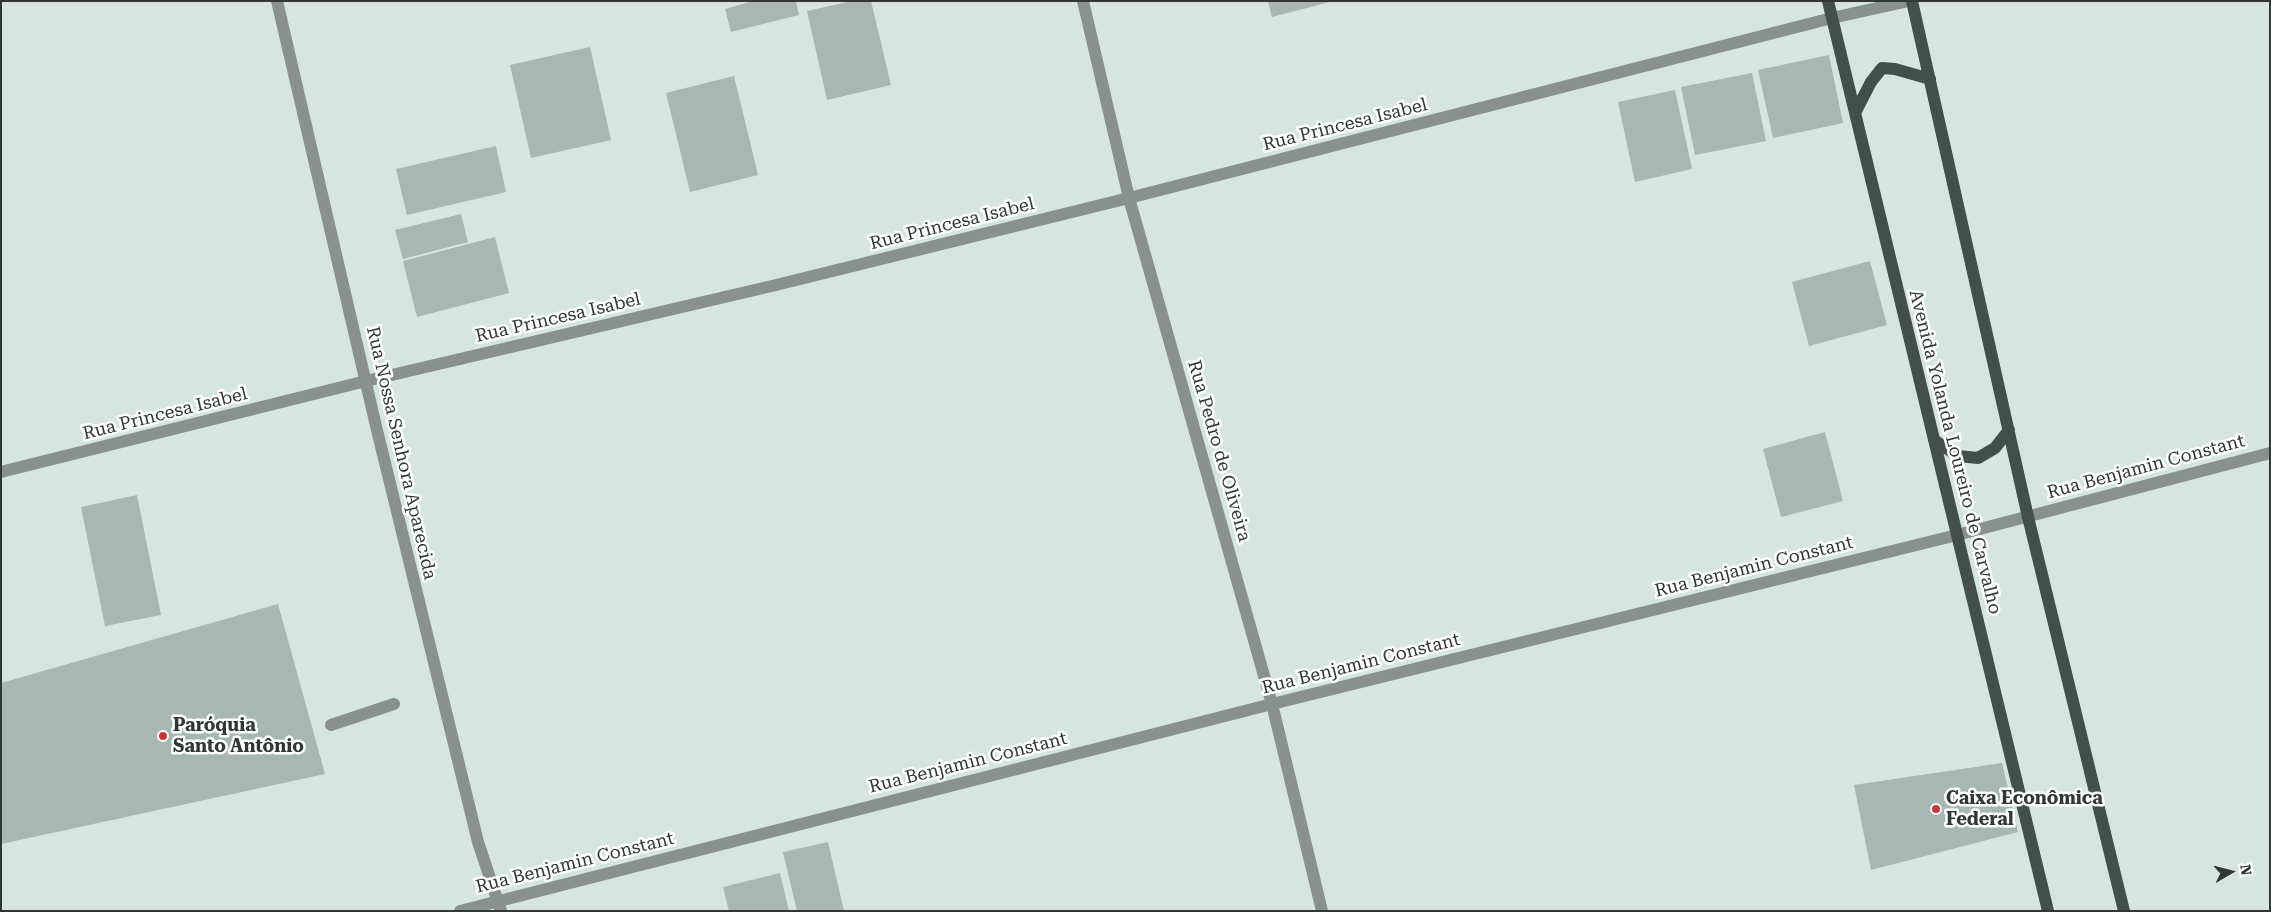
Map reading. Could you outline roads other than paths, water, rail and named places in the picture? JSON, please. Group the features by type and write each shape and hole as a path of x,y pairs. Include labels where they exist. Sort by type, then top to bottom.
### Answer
{"main road":[{"name":"Avenida Yolanda Loureiro de Carvalho","path":"1828,1 2048,911"},
{"path":"1911,1 2028,517 2124,911"},
{"path":"1855,113 1871,82 1882,68 1894,69 1930,79"},
{"path":"1934,440 1958,456 1978,458 1995,448 2009,430"}],"street":[{"name":"Rua Nossa Senhora Aparecida","path":"277,1 366,381 478,842 500,906"},
{"name":"Rua Pedro de Oliveira","path":"1083,1 1129,198 1272,704 1322,911"},
{"name":"Rua Princesa Isabel","path":"1,472 366,381 776,285 1129,198 1832,18 1911,1"},
{"name":"Rua Benjamin Constant","path":"460,911 500,906 1272,704 1957,535 2270,453"},
{"path":"331,724 394,704"}],"place":[{"name":"Paróquia Santo Antônio","path":"163,736"},
{"name":"Caixa Econômica Federal","path":"1936,809"}]}
